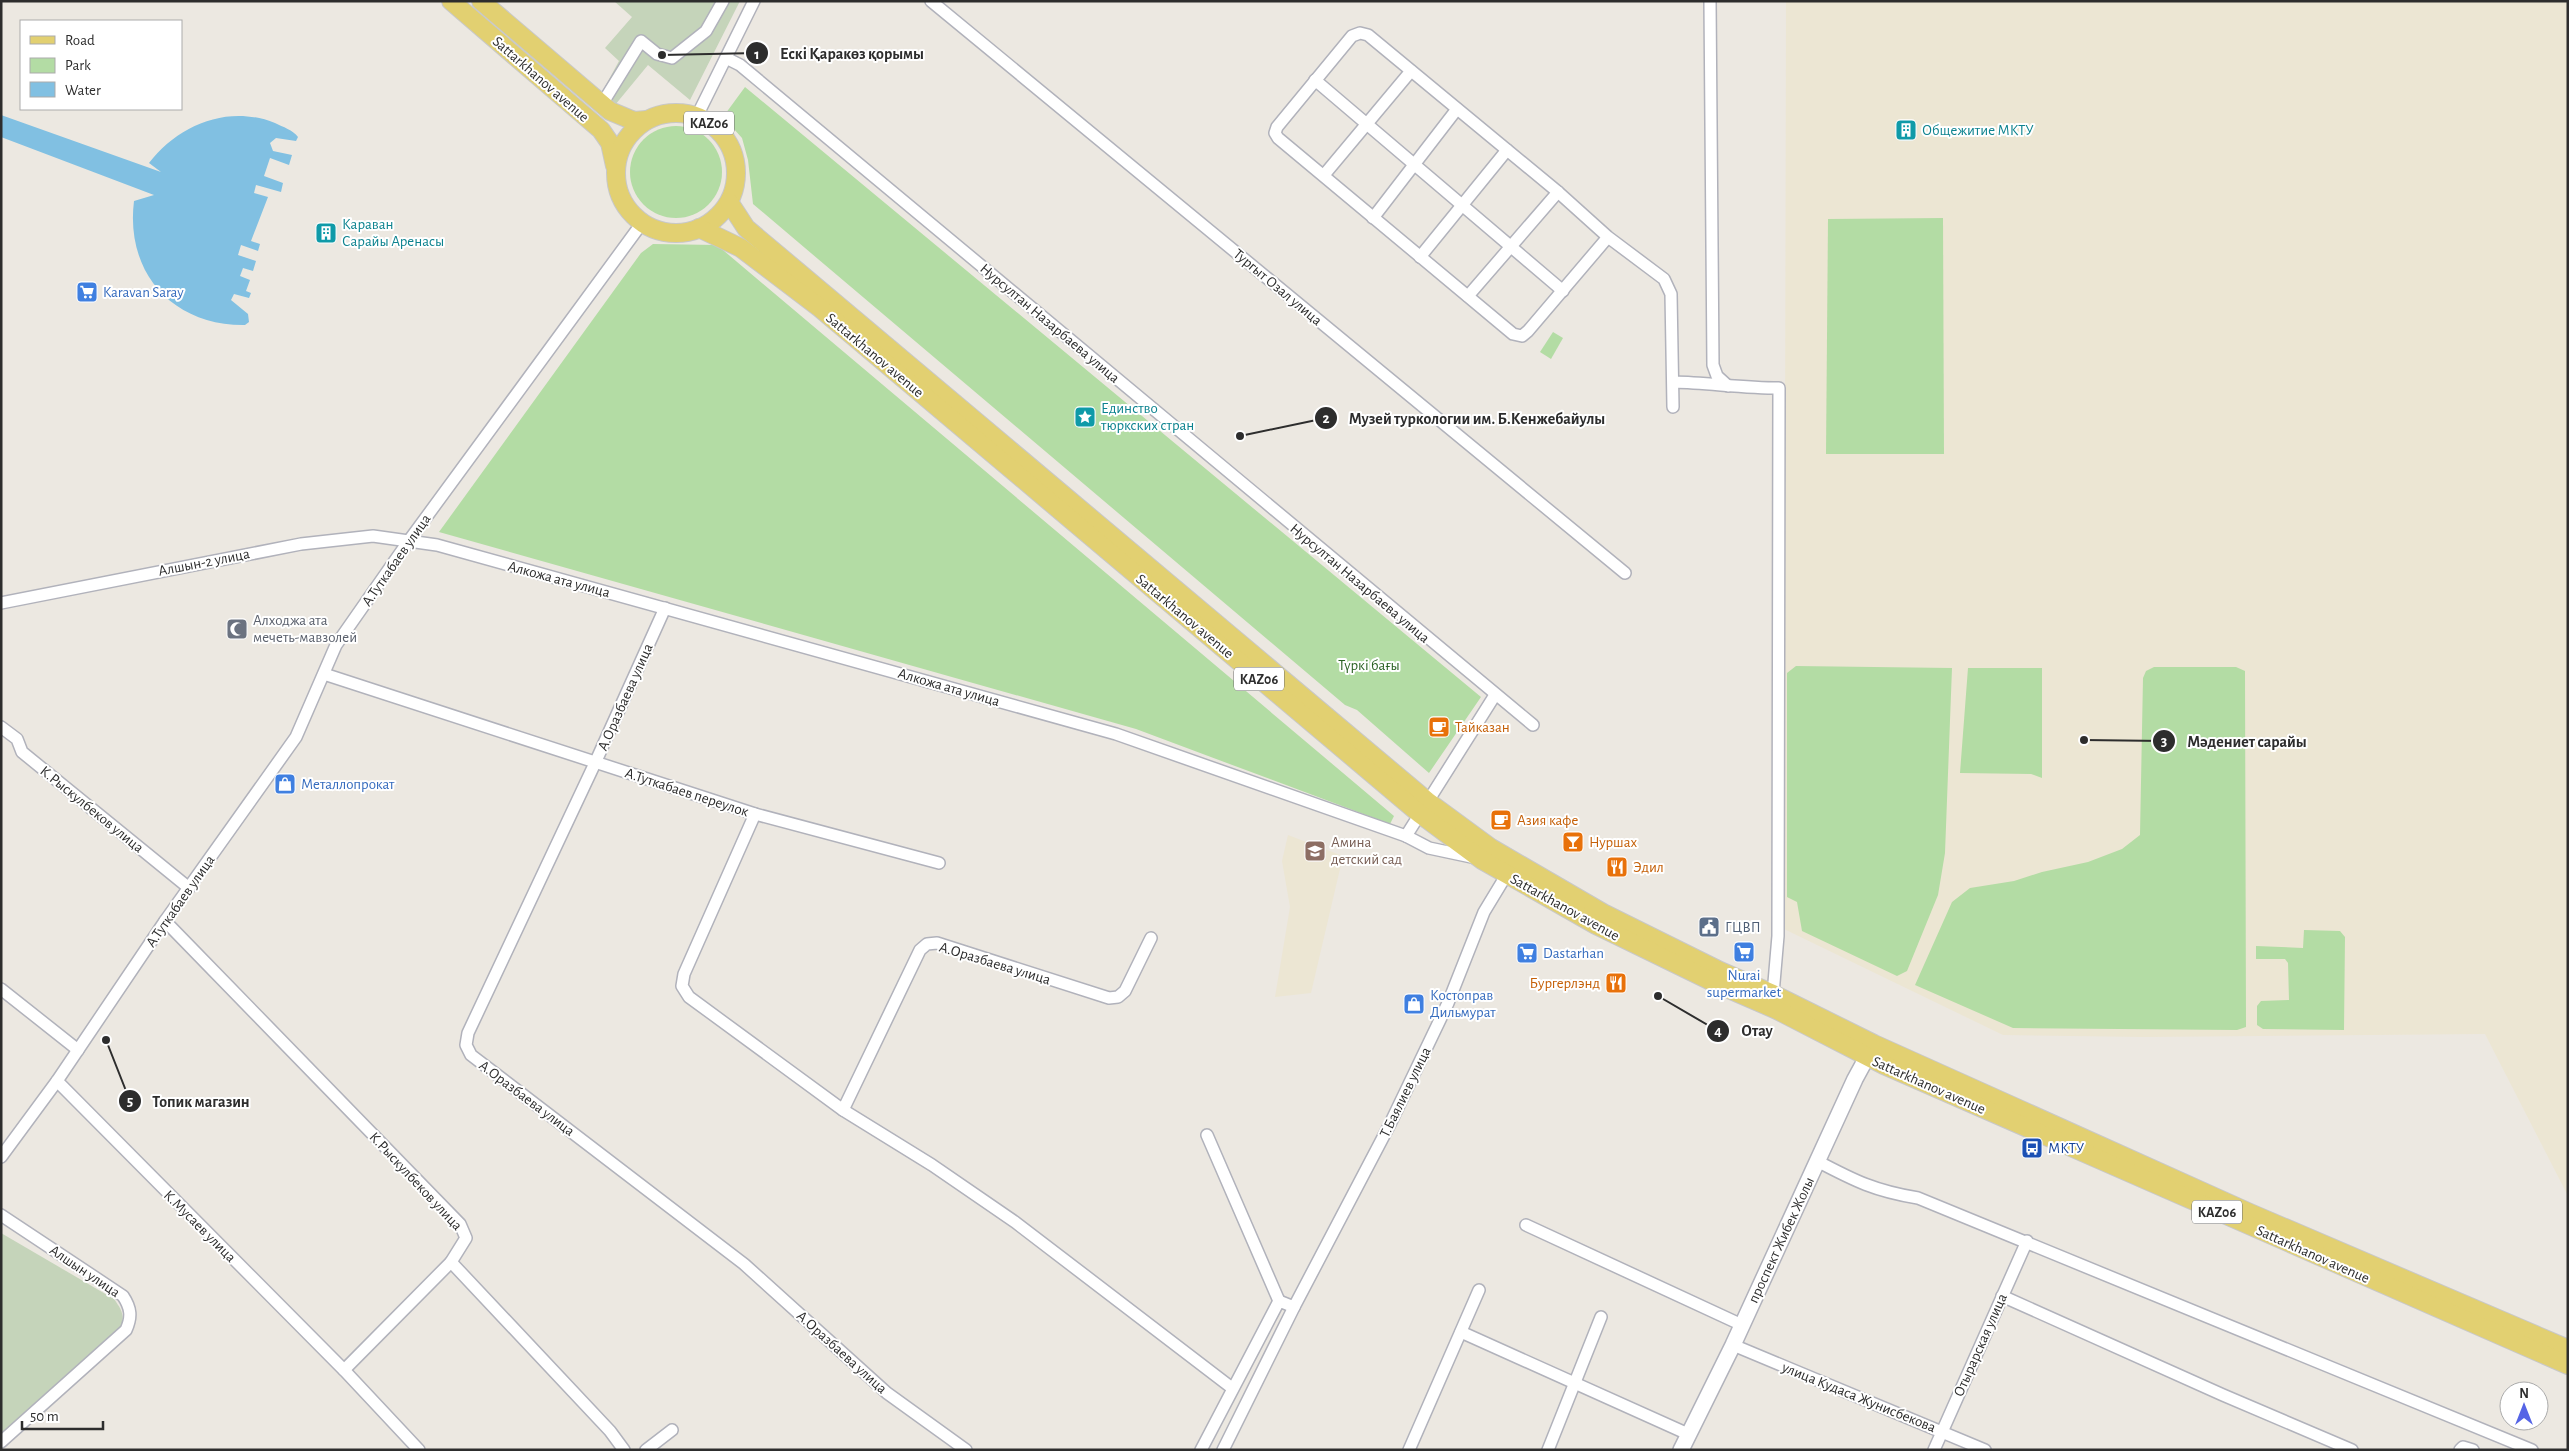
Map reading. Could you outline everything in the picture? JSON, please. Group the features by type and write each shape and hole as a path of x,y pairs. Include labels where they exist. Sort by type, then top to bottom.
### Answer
{"main road":[{"name":"Sattarkhanov avenue","path":"451,1 601,130 610,143 616,167"},
{"name":"Sattarkhanov avenue","path":"481,1 602,104 622,118 634,121 647,120"},
{"name":"KАZ06","path":"671,113 697,116 715,127 728,142 735,162 736,182 729,202 716,218 700,228 670,233 642,223 628,211 619,194 616,167 624,141 647,120 671,113"},
{"name":"Sattarkhanov avenue","path":"729,202 746,228 1423,807 1482,860 1596,925 1715,983 2568,1365"},
{"name":"Sattarkhanov avenue","path":"700,228 741,248 820,308 1423,807 1595,909 1720,971 1773,994 1870,1051 2568,1349"},
{"name":"проспект Жибек Жолы","path":"1681,1450 1733,1345 1817,1161 1870,1051"}],"street":[{"path":"602,104 641,41 657,54 672,58 706,31 723,1"},
{"path":"697,116 754,1"},
{"name":"Тургыт Озал улица","path":"931,1 1625,574"},
{"path":"1710,1 1713,365 1717,376 1728,386"},
{"path":"1608,237 1522,336 1513,334 1278,138 1276,133 1278,127 1352,36 1360,33 1368,35 1558,192 1608,237 1664,279 1669,286 1674,382 1673,407"},
{"name":"Нурсултан Назарбаева улица","path":"726,58 740,65 1533,726"},
{"path":"1324,175 1411,71"},
{"path":"1315,80 1563,291"},
{"path":"1373,218 1457,109"},
{"path":"1420,257 1507,150"},
{"path":"1468,296 1558,192"},
{"name":"А.Туткабаев улица","path":"1,1157 57,1082 165,921 296,737 336,645 408,542 642,223"},
{"path":"1674,382 1705,382 1728,386 1779,388 1778,936 1773,994"},
{"name":"Алшын-2 улица","path":"1,603 301,544 372,536 408,542"},
{"name":"Алкожа ата улица","path":"408,542 437,545 1116,734 1406,836 1429,848 1482,860"},
{"name":"А.Оразбаева улица","path":"664,608 596,761 468,1033 466,1045 471,1055 744,1264 887,1393 966,1450"},
{"name":"А.Туткабаев переулок","path":"324,674 755,814 939,863"},
{"path":"1406,836 1494,695"},
{"name":"К.Рыскулбеков улица","path":"1,727 17,739 22,752 189,888"},
{"path":"755,814 684,974 682,986 689,997 844,1110 932,1165 1015,1222 1232,1388"},
{"name":"Т.Баялиев улица","path":"1223,1450 1294,1307 1390,1124 1448,1003 1484,912 1507,874"},
{"name":"К.Рыскулбеков улица","path":"165,921 460,1224 466,1238 451,1262"},
{"name":"А.Оразбаева улица","path":"844,1110 920,950 927,944 937,943 1110,998 1118,997 1125,991 1151,938"},
{"path":"1,989 78,1050"},
{"name":"К.Мусаев улица","path":"57,1082 344,1370 419,1450"},
{"path":"1207,1135 1279,1301 1294,1307"},
{"path":"1817,1161 1862,1184 1886,1193 1918,1198 2027,1241 2532,1450"},
{"name":"Алшын улица","path":"1,1215 123,1296 130,1307 131,1320 126,1330 1,1442"},
{"path":"1526,1225 1742,1325"},
{"name":"Отырарская улица","path":"1934,1450 2027,1241"},
{"path":"344,1370 451,1262 610,1431 624,1450"},
{"path":"1408,1450 1480,1290"},
{"path":"2002,1296 2223,1395 2352,1450"},
{"path":"1201,1450 1279,1301"},
{"path":"1548,1450 1601,1317"},
{"path":"1461,1332 1688,1434"},
{"name":"улица Кудаса Жунисбекова","path":"1733,1345 1985,1450"},
{"path":"646,1450 672,1430"},
{"path":"2460,1450 2463,1447 2473,1450"}],"shaded area":[{"path":"1786,1 2568,1 2568,1196 2485,1034 2145,1037 2003,1035 1784,929"},
{"path":"1288,835 1343,856 1311,993 1275,997 1290,907 1282,861"}],"green space":[{"path":"614,1 740,1 690,100 648,65 615,105 601,94 619,61 605,48 632,17"},
{"name":"Түркі бағы","path":"745,87 1481,697 1429,773 1357,710 1345,705 753,204 748,160 742,138 723,117"},
{"path":"676,126 694,129 709,139 719,154 722,172 719,190 709,205 694,215 676,218 658,215 643,205 633,190 630,172 633,154 643,139 658,129"},
{"path":"1943,218 1944,454 1826,454 1828,219"},
{"path":"653,244 717,245 1394,816 1390,824 1136,729 439,532 641,253"},
{"path":"1553,332 1563,338 1551,359 1540,352"},
{"path":"1796,666 1952,668 1945,853 1938,895 1907,971 1897,976 1802,931 1797,902 1787,897 1787,673"},
{"path":"2154,667 2236,667 2245,671 2246,1027 2237,1030 2013,1028 1915,985 1952,902 1970,888 2014,881 2042,872 2088,862 2122,849 2140,835 2143,678 2146,671"},
{"path":"1968,668 2042,668 2042,778 2031,774 1960,773"},
{"path":"2304,930 2340,931 2345,937 2344,1030 2263,1029 2257,1025 2257,1006 2261,1001 2289,1000 2288,963 2285,959 2256,959 2256,946 2303,948"},
{"path":"1,1233 114,1299 121,1310 123,1320 121,1329 1,1441"}],"water":[{"path":"1,115 161,172 149,163 174,138 205,122 222,117 240,116 275,123 293,132 298,137 296,141 276,138 270,143 273,151 292,155 289,165 270,158 264,176 283,183 281,192 256,185 254,193 268,197 251,241 260,244 258,251 241,245 238,255 256,261 253,271 243,268 240,276 250,280 246,291 251,293 249,298 234,294 231,300 248,314 249,322 245,325 219,323 196,316 176,305 159,290 146,272 137,251 133,227 134,201 154,195 1,137"}],"place":[{"name":"Ескі Қаракөз қорымы","path":"662,55"},
{"name":"Общежитие МКТУ","path":"1906,130"},
{"name":"Караван Сарайы Аренасы","path":"326,233"},
{"name":"Karavan Saray","path":"87,292"},
{"name":"Единство тюркских стран","path":"1085,417"},
{"name":"Музей туркологии им. Б.Кенжебайулы","path":"1240,436"},
{"name":"Алходжа ата мечеть-мавзолей","path":"237,629"},
{"name":"Тайказан","path":"1439,727"},
{"name":"Мәдениет сарайы","path":"2084,740"},
{"name":"Металлопрокат","path":"285,784"},
{"name":"Азия кафе","path":"1501,820"},
{"name":"Нуршах","path":"1573,842"},
{"name":"Амина детский сад","path":"1315,851"},
{"name":"Эдил","path":"1617,867"},
{"name":"ГЦВП","path":"1709,927"},
{"name":"Nurai supermarket","path":"1744,952"},
{"name":"Dastarhan","path":"1527,953"},
{"name":"Бургерлэнд","path":"1616,983"},
{"name":"Отау","path":"1658,996"},
{"name":"Костоправ Дильмурат","path":"1414,1004"},
{"name":"Топик магазин","path":"106,1040"},
{"name":"МКТУ","path":"2032,1148"}]}
